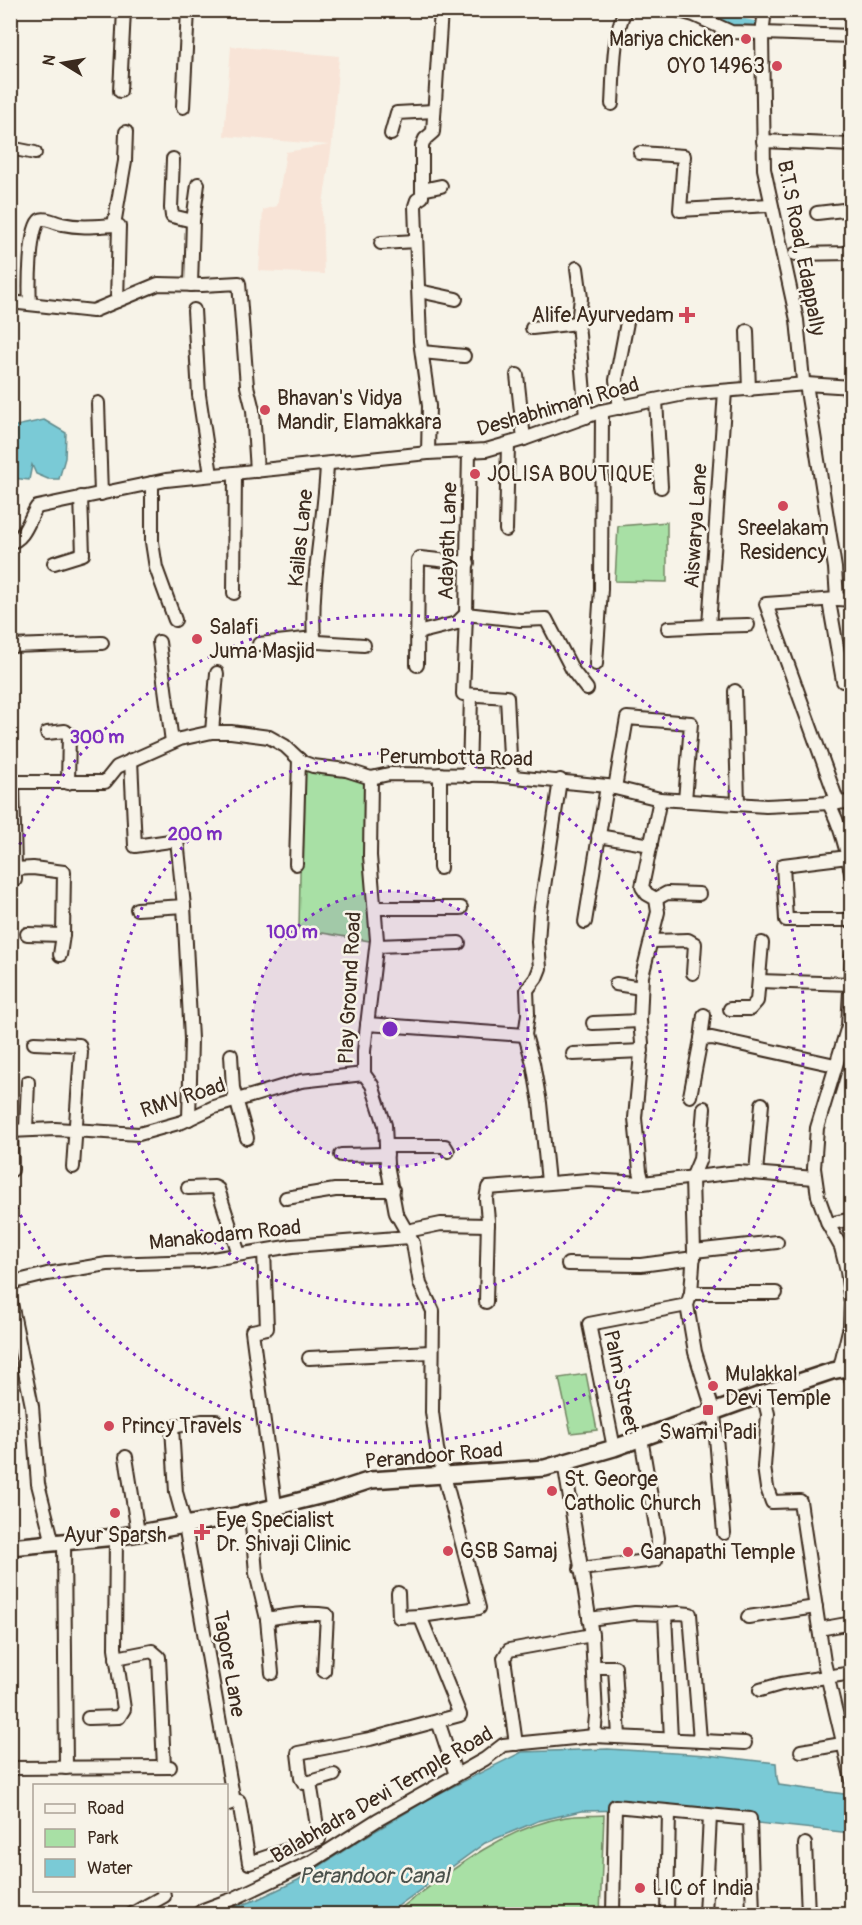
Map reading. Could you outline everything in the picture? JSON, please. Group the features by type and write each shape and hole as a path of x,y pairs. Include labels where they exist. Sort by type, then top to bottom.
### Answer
{"main road":[{"name":"Perandoor Road","path":"10,1547 116,1537 185,1526 251,1512 371,1480 545,1468 614,1448 763,1394 848,1371"}],"street":[{"path":"120,91 124,10"},
{"path":"183,107 188,10"},
{"path":"428,453 429,406 422,352 415,206 417,200 422,197 423,146 425,139 433,132 441,10"},
{"path":"612,104 613,64 618,27 625,10"},
{"path":"676,10 694,15 731,32 852,36"},
{"name":"B.T.S Road, Edappally","path":"765,12 762,34 764,169 797,320 803,380 806,384 835,568 833,603 843,681 852,681"},
{"path":"391,134 397,113 434,111"},
{"path":"114,225 125,161 126,132"},
{"path":"763,141 852,145"},
{"path":"10,148 35,153"},
{"path":"640,153 684,156 680,210 771,205"},
{"path":"173,159 172,216 193,221"},
{"path":"191,285 193,221 198,184"},
{"path":"422,190 441,186"},
{"path":"817,213 852,208"},
{"path":"30,303 30,266 36,225 43,219 83,227 119,226 117,301"},
{"path":"381,243 416,241"},
{"path":"795,254 852,253"},
{"path":"577,268 580,298 578,323 586,417"},
{"path":"10,302 93,311 158,284 239,283 247,386 253,410 257,471"},
{"path":"419,291 456,299"},
{"path":"194,310 199,395 211,475"},
{"path":"620,408 616,380 627,322"},
{"path":"532,328 578,323"},
{"path":"747,331 749,390"},
{"path":"422,352 464,356"},
{"path":"517,375 524,439"},
{"name":"Deshabhimani Road","path":"10,542 21,538 37,507 152,483 428,453 486,450 602,411 684,394 806,384 852,387"},
{"name":"Aiswarya Lane","path":"709,626 725,391"},
{"path":"656,400 661,487"},
{"path":"99,403 101,494"},
{"path":"596,664 601,589 602,411"},
{"path":"506,530 508,444"},
{"name":"Adayath Lane","path":"469,451 466,614 520,620 546,619 573,671 587,689"},
{"name":"Kailas Lane","path":"314,638 315,589 326,498 327,464"},
{"path":"234,473 234,592"},
{"path":"152,483 152,542 156,568 176,620"},
{"path":"54,563 83,554 81,497"},
{"path":"417,665 418,560 420,558 468,563"},
{"path":"852,600 833,603 766,604 833,803 852,878"},
{"path":"417,633 457,623 466,614"},
{"path":"466,614 463,694 507,697 512,776"},
{"path":"668,628 748,625"},
{"path":"259,644 314,638 318,642 364,645"},
{"path":"159,642 172,742"},
{"path":"10,646 102,643"},
{"path":"212,732 217,673"},
{"path":"735,691 738,804"},
{"path":"469,776 471,695"},
{"path":"585,922 598,836 627,718 691,723 686,801"},
{"path":"47,733 65,731 69,734 68,783"},
{"name":"Perumbotta Road","path":"12,782 105,782 117,767 172,742 212,732 231,732 269,737 285,746 299,759 314,766 346,770 371,778 389,774 512,776 611,787 660,799 686,801 766,806 852,802"},
{"path":"296,864 299,759"},
{"path":"131,760 135,846 177,840 184,906 191,1039 189,1119"},
{"path":"440,868 441,774"},
{"name":"Play Ground Road","path":"371,778 370,856 377,946 367,1024 364,1074 372,1085 385,1125 396,1213 408,1234 420,1284 433,1311 432,1412 437,1449 479,1608 420,1616"},
{"path":"548,1182 540,1103 525,1035 528,1014 527,990 540,968 538,942 540,913 560,780"},
{"path":"12,782 13,874 33,868 64,872 63,935 60,955"},
{"path":"660,799 642,887 647,894 656,898 667,893 699,894"},
{"path":"598,836 651,845"},
{"path":"848,857 783,865 786,920 852,920"},
{"path":"643,1183 635,1118 642,1051 640,1021 642,976 658,912 656,898"},
{"path":"137,909 184,906"},
{"path":"375,908 461,908"},
{"path":"27,934 63,935"},
{"path":"652,941 688,940 695,944 693,974"},
{"path":"730,1009 750,1009 757,1001 762,943"},
{"path":"377,946 459,944"},
{"path":"848,1371 851,1303 847,1272 841,1247 828,1224 818,1196 815,1178 818,1128 848,1026 852,955"},
{"path":"759,981 850,984"},
{"path":"616,984 641,988"},
{"path":"690,1096 704,1015"},
{"path":"593,1023 640,1021"},
{"path":"367,1024 525,1035"},
{"path":"701,1038 712,1038 836,1065"},
{"path":"34,1043 79,1045 81,1052 73,1167"},
{"path":"573,1054 642,1051"},
{"path":"231,1055 233,1088 247,1138"},
{"name":"RMV Road","path":"11,1131 77,1130 139,1134 189,1119 214,1107 301,1081 364,1074"},
{"path":"26,1130 28,1082"},
{"path":"756,1173 762,1104"},
{"path":"704,1108 700,1160 692,1178 694,1254 689,1299 695,1352 714,1413 724,1533"},
{"path":"11,1131 12,1170"},
{"path":"341,1155 445,1146 448,1151"},
{"path":"486,1302 488,1226 486,1199 488,1188 588,1180 643,1183 738,1172 815,1178"},
{"path":"188,1188 214,1187 218,1189 240,1254"},
{"path":"286,1198 335,1191 393,1190"},
{"path":"828,1224 852,1219"},
{"name":"Manakodam Road","path":"10,1283 107,1264 200,1261 292,1246 408,1234 441,1224 488,1226"},
{"path":"568,1264 641,1265 694,1254 777,1242"},
{"path":"264,1251 267,1328 252,1331 275,1506"},
{"path":"689,1299 776,1293"},
{"path":"10,1298 32,1406 38,1484 58,1542 66,1768"},
{"name":"Palm Street","path":"614,1448 589,1324 689,1299"},
{"path":"309,1358 431,1352"},
{"path":"763,1394 768,1414 764,1467 767,1488 772,1502 800,1501 819,1629 842,1744 852,1779"},
{"name":"Tagore Lane","path":"216,1421 202,1421 172,1427 176,1492 185,1526 227,1784"},
{"path":"580,1569 656,1560 658,1538 641,1437"},
{"path":"126,1457 138,1533"},
{"path":"564,1462 592,1635 596,1716 594,1736"},
{"path":"251,1512 256,1573 267,1619 272,1673"},
{"path":"88,1718 119,1717 124,1709 116,1658 116,1537"},
{"path":"334,1775 304,1783 301,1778 298,1754 370,1740 460,1715 420,1616 399,1617 398,1593"},
{"path":"748,1617 816,1607"},
{"path":"267,1619 315,1613 327,1616 324,1671"},
{"path":"588,1619 635,1614 690,1614 700,1740"},
{"path":"665,1614 670,1739"},
{"path":"819,1629 852,1623"},
{"path":"516,1744 504,1658 509,1650 592,1635"},
{"path":"10,1768 167,1767 159,1657 152,1651 116,1658"},
{"path":"594,1667 615,1667 619,1737"},
{"path":"760,1690 852,1673"},
{"path":"438,1721 456,1776"},
{"name":"Balabhadra Devi Temple Road","path":"198,1914 311,1862 377,1820 485,1760 503,1745 594,1736 745,1743"},
{"path":"801,1751 842,1744"},
{"name":"Tagore Lane","path":"230,1804 239,1801 249,1863 319,1839 310,1782"},
{"path":"613,1914 615,1806 750,1819 753,1914"},
{"path":"667,1914 669,1812"},
{"path":"705,1914 710,1816"},
{"path":"805,1844 808,1914"},
{"path":"132,1914 164,1896 163,1892"}],"shaded area":[{"path":"231,46 339,56 332,144 322,211 324,274 259,271 263,210 277,206 286,152 329,145 224,136"}],"green space":[{"path":"667,522 667,582 615,581 618,526"},
{"path":"302,768 366,781 370,941 299,929"},
{"path":"586,1374 597,1430 571,1433 559,1378"},
{"path":"604,1815 600,1914 393,1914 453,1869 496,1842 519,1831 566,1817"}],"water":[{"path":"44,420 66,433 65,458 59,479 48,479 36,474 32,465 29,480 13,478 17,449 11,448 11,427"},
{"name":"Perandoor Canal","path":"608,1749 707,1755 776,1763 779,1785 851,1795 851,1833 634,1810 581,1811 538,1821 485,1843 387,1914 215,1914 258,1899 298,1880 434,1796 522,1752"}],"waterway":[{"path":"706,10 726,20 767,28"}],"place":[{"name":"Mariya chicken","path":"746,39"},
{"name":"OYO 14963","path":"777,66"},
{"name":"Alife Ayurvedam","path":"687,315"},
{"name":"Bhavan's Vidya Mandir, Elamakkara","path":"265,410"},
{"name":"JOLISA BOUTIQUE","path":"475,474"},
{"name":"Sreelakam Residency","path":"783,506"},
{"name":"Salafi Juma Masjid","path":"197,639"},
{"name":"Mulakkal Devi Temple","path":"713,1386"},
{"name":"Swami Padi","path":"708,1410"},
{"name":"Princy Travels","path":"109,1426"},
{"name":"St. George Catholic Church","path":"552,1491"},
{"name":"Ayur Sparsh","path":"115,1513"},
{"name":"Eye Specialist Dr. Shivaji Clinic","path":"202,1532"},
{"name":"GSB Samaj","path":"448,1551"},
{"name":"Ganapathi Temple","path":"628,1552"},
{"name":"LIC of India","path":"640,1888"}]}
